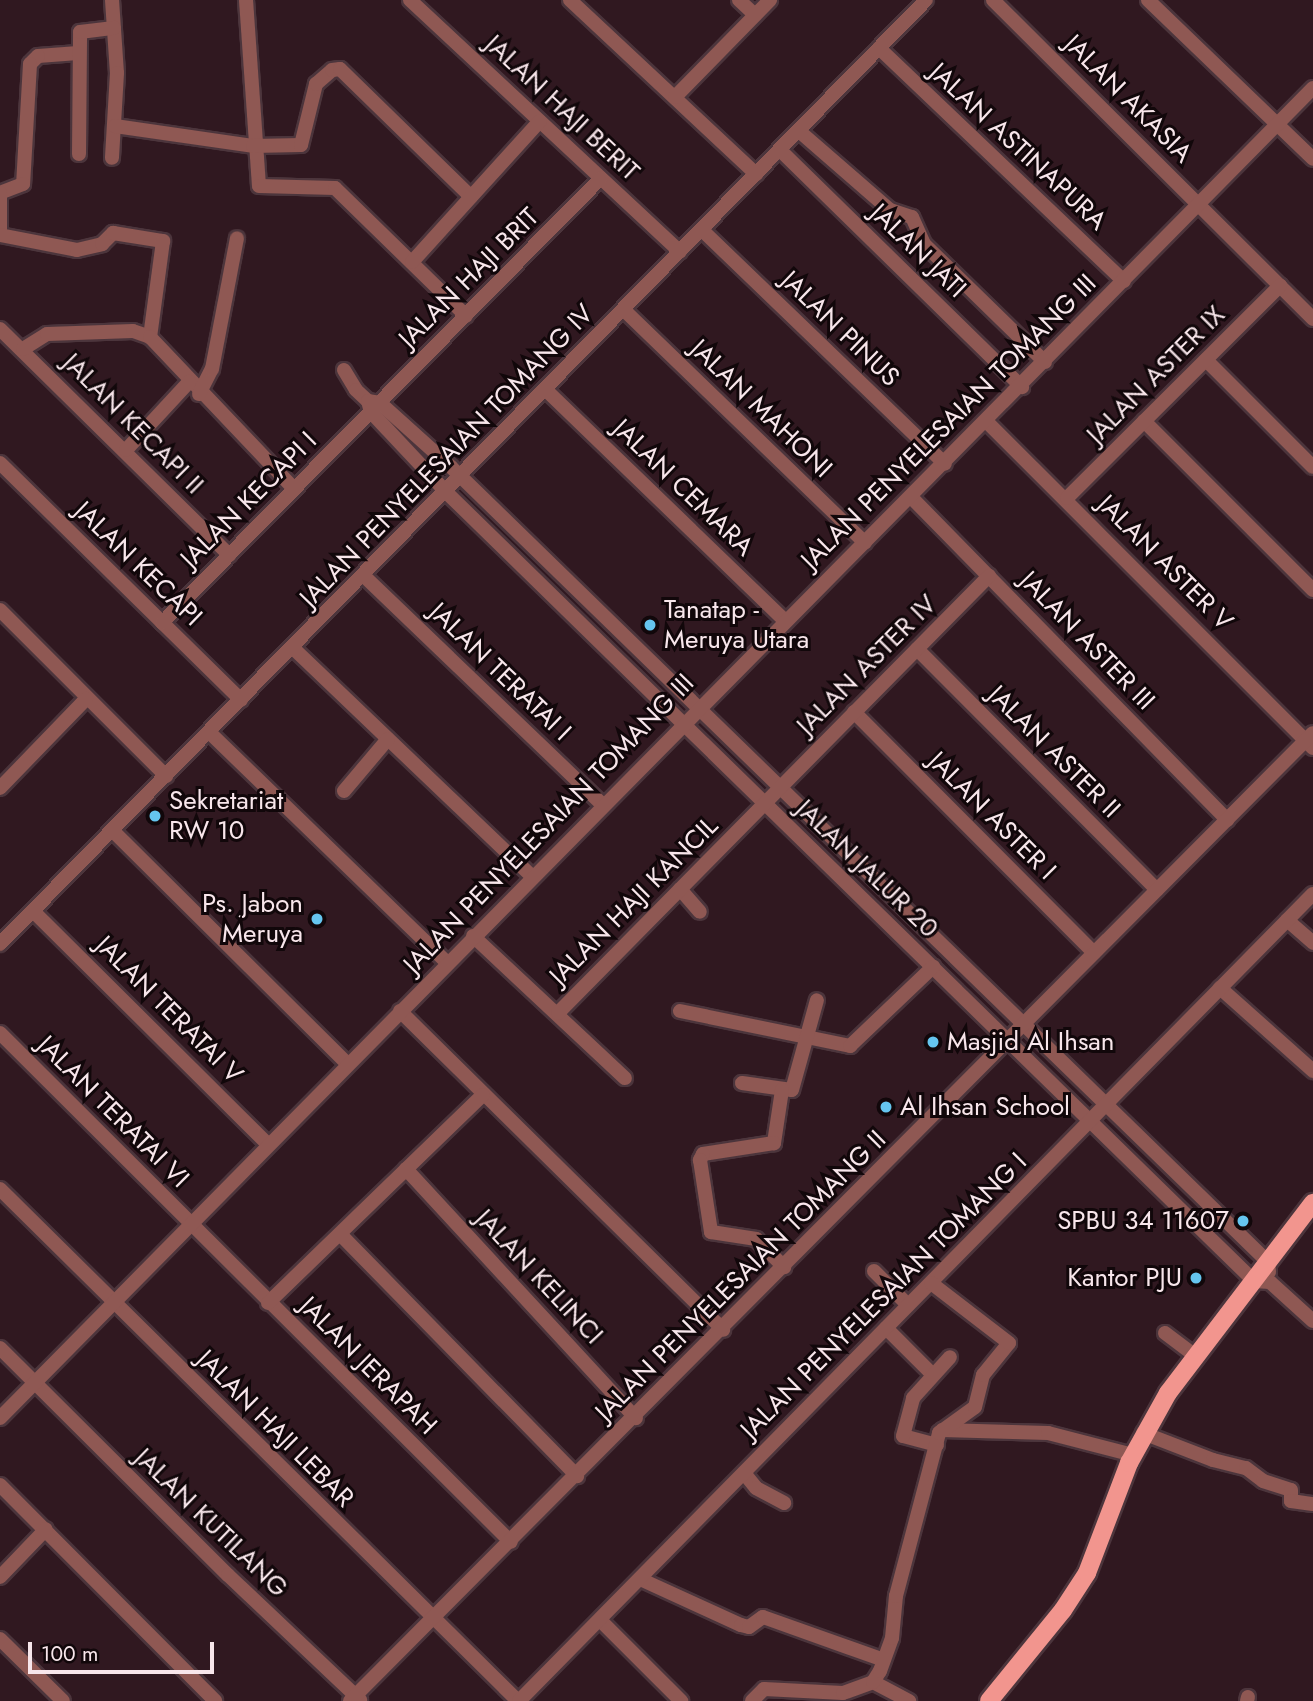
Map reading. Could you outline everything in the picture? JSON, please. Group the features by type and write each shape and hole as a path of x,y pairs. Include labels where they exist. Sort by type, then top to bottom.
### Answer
{"main road":[{"path":"989,1701 1087,1573 1143,1433 1196,1356 1262,1281 1268,1262 1313,1203"}],"street":[{"path":"112,0 115,126 112,158"},
{"path":"246,0 253,146 259,186 335,188 466,316"},
{"name":"JALAN HAJI BERIT","path":"410,0 680,252"},
{"path":"570,0 757,174"},
{"path":"739,0 755,15"},
{"path":"675,97 770,0"},
{"name":"JALAN PENYELESAIAN TOMANG IV","path":"0,944 364,576 926,0"},
{"name":"JALAN AKASIA","path":"993,0 1313,319"},
{"path":"1148,0 1313,159"},
{"path":"79,154 78,53 81,29 114,28"},
{"name":"JALAN ASTINAPURA","path":"879,48 1124,281"},
{"path":"78,53 34,59 23,184 0,193 0,234 77,250 102,244 113,233 158,239 165,246 150,337"},
{"path":"115,126 253,146 304,143 314,90 332,69 340,69 471,197"},
{"name":"JALAN PENYELESAIAN TOMANG III","path":"0,1418 682,722 987,422 1313,88"},
{"path":"412,262 540,121"},
{"path":"799,131 890,210 912,217 924,244 1045,362"},
{"name":"JALAN JATI","path":"780,150 1021,387"},
{"name":"JALAN HAJI BRIT","path":"373,405 466,316 601,178"},
{"name":"JALAN PINUS","path":"702,230 945,464"},
{"path":"200,394 212,369 237,238"},
{"name":"JALAN ASTER IX","path":"1066,498 1280,286"},
{"name":"JALAN MAHONI","path":"624,310 865,543"},
{"name":"JALAN KECAPI II","path":"0,329 126,450 229,555"},
{"path":"23,349 47,334 124,330 150,337 200,394 294,489"},
{"path":"1206,360 1313,467"},
{"path":"344,370 373,405"},
{"path":"126,450 189,382"},
{"name":"JALAN CEMARA","path":"546,390 785,621"},
{"name":"JALAN JALUR 20","path":"373,405 461,477 1268,1262 1279,1278 1313,1310"},
{"name":"JALAN JALUR 20","path":"373,405 446,492 1091,1121 1262,1281 1313,1321"},
{"name":"JALAN KECAPI I","path":"162,623 373,405"},
{"path":"1144,421 1313,590"},
{"name":"JALAN ASTER V","path":"987,422 1310,741"},
{"name":"JALAN KECAPI","path":"0,463 241,700"},
{"name":"JALAN ASTER III","path":"911,497 1227,820"},
{"name":"JALAN TERATAI I","path":"364,576 602,804"},
{"name":"JALAN ASTER IV","path":"780,788 989,576"},
{"path":"0,610 86,699 166,776"},
{"path":"293,648 532,876"},
{"name":"JALAN ASTER II","path":"917,649 1157,890"},
{"path":"3,780 86,699"},
{"name":"JALAN ASTER I","path":"854,712 1094,953"},
{"path":"209,732 447,963"},
{"path":"344,791 388,739"},
{"name":"JALAN PENYELESAIAN TOMANG II","path":"355,1699 1023,1024 1310,741"},
{"name":"JALAN HAJI KANCIL","path":"625,1077 558,1013 780,788"},
{"path":"112,830 348,1064"},
{"path":"680,889 700,912"},
{"name":"JALAN PENYELESAIAN TOMANG I","path":"519,1701 1313,894"},
{"name":"JALAN TERATAI V","path":"33,911 269,1144"},
{"path":"1287,920 1313,943"},
{"path":"473,936 558,1013"},
{"path":"680,1012 804,1038 853,1045 933,967"},
{"path":"1220,988 1313,1071"},
{"path":"742,1083 782,1090 792,1089 817,999"},
{"path":"400,1012 723,1330"},
{"name":"JALAN TERATAI VI","path":"0,1033 191,1225"},
{"path":"782,1090 774,1143 700,1157 711,1232 756,1239 784,1267"},
{"path":"268,1303 483,1095"},
{"name":"JALAN KELINCI","path":"406,1169 636,1418"},
{"name":"JALAN HAJI LEBAR","path":"0,1189 519,1701"},
{"name":"JALAN JERAPAH","path":"191,1225 511,1542"},
{"path":"340,1234 577,1476"},
{"path":"874,1271 908,1305"},
{"path":"752,1701 764,1689 836,1694 873,1682 884,1660 892,1638 896,1596 939,1437 975,1407 984,1376 1009,1343 931,1283"},
{"path":"886,1328 933,1375"},
{"path":"1165,1333 1196,1356"},
{"name":"JALAN KUTILANG","path":"0,1348 355,1699"},
{"path":"950,1357 913,1398 903,1436 1048,1433 1133,1455"},
{"path":"1143,1433 1213,1460 1246,1468 1263,1481 1292,1488 1291,1501 1313,1504"},
{"path":"744,1473 755,1488 784,1503"},
{"path":"0,1485 215,1701"},
{"path":"0,1577 46,1529"},
{"path":"640,1579 741,1625 749,1627 763,1618 884,1660"},
{"path":"600,1619 681,1701"},
{"path":"0,1639 64,1701"},
{"path":"873,1682 909,1701"}],"place":[{"name":"Tanatap - Meruya Utara","path":"650,625"},
{"name":"Sekretariat RW 10","path":"155,816"},
{"name":"Ps. Jabon Meruya","path":"317,919"},
{"name":"Masjid Al Ihsan","path":"933,1042"},
{"name":"Al Ihsan School","path":"886,1107"},
{"name":"SPBU 34 11607","path":"1243,1221"},
{"name":"Kantor PJU","path":"1196,1278"}]}
